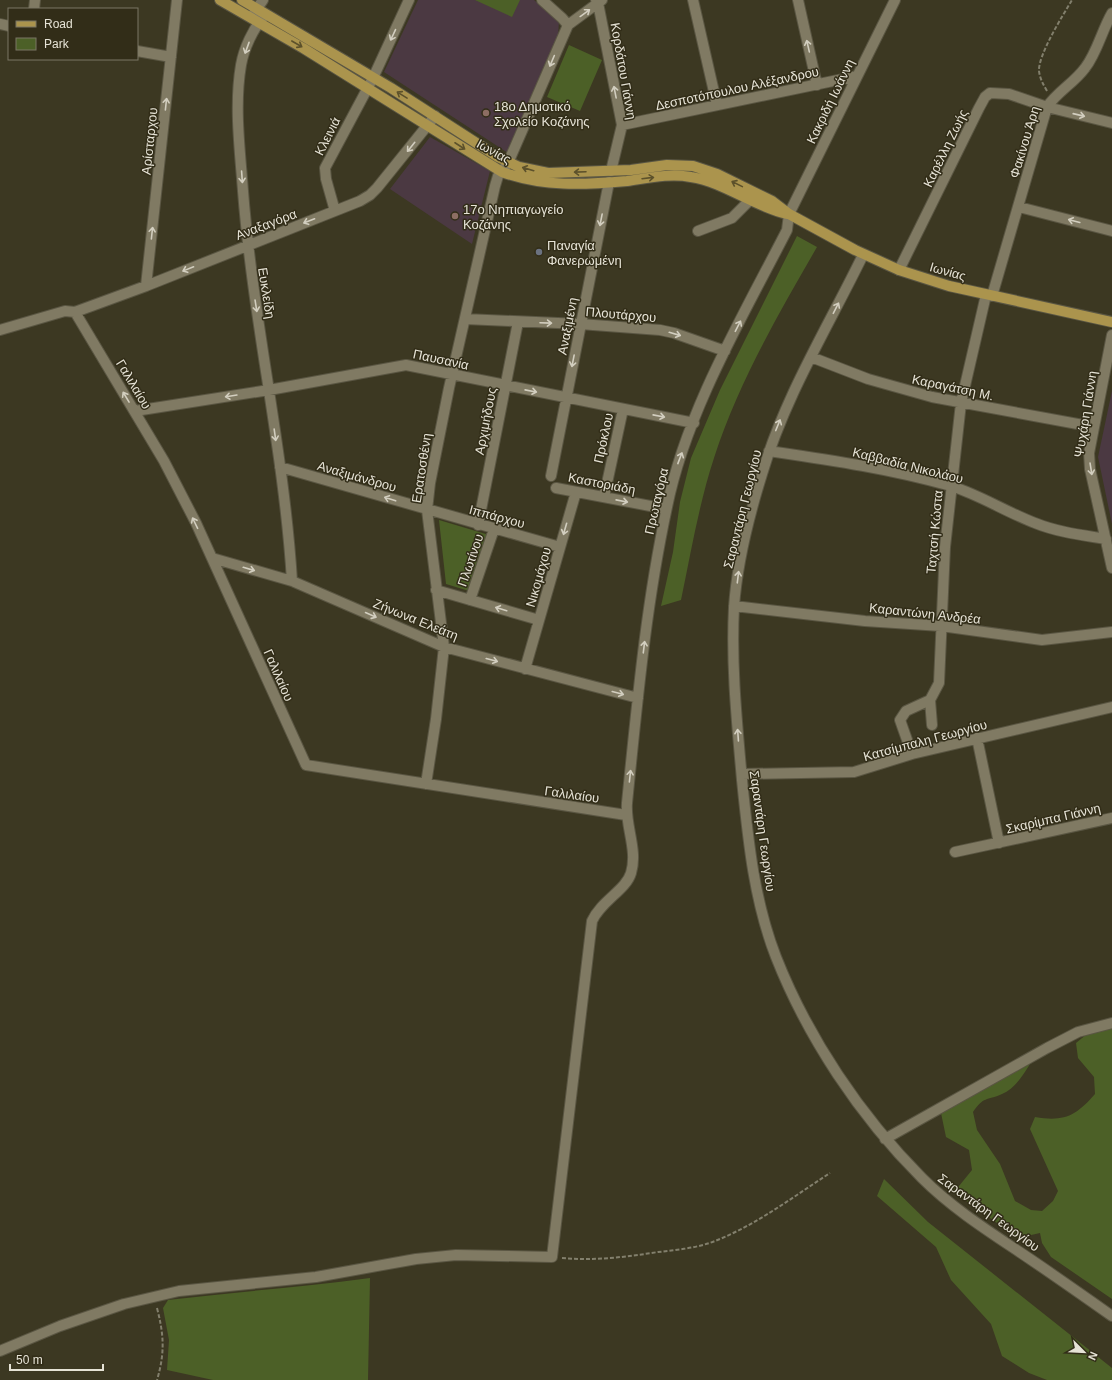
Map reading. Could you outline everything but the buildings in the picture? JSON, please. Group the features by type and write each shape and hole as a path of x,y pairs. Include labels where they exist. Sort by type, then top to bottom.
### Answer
{"main road":[{"name":"Ιωνίας","path":"220,0 258,16 373,78 508,163 538,172 548,173 631,170 667,165 693,166 716,174 772,202 805,223 859,252 898,270 949,286 1112,322"},
{"name":"Ιωνίας","path":"242,0 258,16 368,88 502,172 543,183 609,182 667,176 691,177 703,180 770,209 789,214"},
{"path":"609,182 612,171"}],"street":[{"name":"Αρίσταρχου","path":"146,286 177,0"},
{"name":"Ευκλείδη","path":"263,0 241,64 239,85 239,141 247,245 280,467 292,581"},
{"name":"Κλεινιά","path":"335,211 326,179 325,168 373,78 409,0"},
{"path":"542,0 568,25 599,1"},
{"path":"693,0 717,105"},
{"path":"798,0 817,84"},
{"name":"Κακριδή Ιωάννη","path":"789,214 895,0"},
{"name":"Κορδάτου Γιάννη","path":"599,1 622,125 612,171"},
{"name":"Φακίνου Άρη","path":"989,295 1019,207 1050,103 1078,77 1086,66 1094,54 1103,28 1112,13"},
{"name":"Ερατοσθένη","path":"426,784 436,719 444,647 427,510 430,483 452,375 498,176 508,163 568,25"},
{"path":"138,50 171,57"},
{"name":"Δεσποτόπουλου Αλέξανδρου","path":"622,125 857,76"},
{"name":"Καρέλλη Ζωής","path":"898,270 985,97 990,93 999,92 1050,103 1112,123"},
{"name":"Αναξαγόρα","path":"0,330 65,311 75,312 146,286 335,211 370,195 435,116"},
{"name":"Αναξιμένη","path":"551,476 609,182"},
{"path":"698,231 732,218 750,200"},
{"path":"1019,207 1112,231"},
{"name":"Πρωταγόρα","path":"552,1257 588,941 592,921 599,908 620,888 632,871 632,846 626,815 649,611 666,509 676,468 694,422 725,351 787,230 789,214"},
{"name":"Σαραντάρη Γεωργίου","path":"859,252 812,357 790,398 769,451 746,535 734,606 734,666 742,774 748,838 756,882 775,955 792,993 840,1078 885,1139 937,1192 998,1238 1112,1316"},
{"name":"Ταχτσή Κώστα","path":"930,700 939,683 945,547 960,403 989,295"},
{"name":"Γαλιλαίου","path":"75,312 164,461 212,558 306,765 626,815"},
{"name":"Πλουτάρχου","path":"465,319 580,324 660,330 674,333 725,351"},
{"name":"Αρχιμήδους","path":"478,525 518,322"},
{"name":"Ψυχάρη Γιάννη","path":"1112,335 1089,453 1090,469 1112,568"},
{"name":"Καραγάτση Μ.","path":"812,357 895,387 960,403 1094,427"},
{"name":"Παυσανία","path":"135,411 269,390 396,365 418,366 452,375 694,422"},
{"name":"Πρόκλου","path":"604,497 622,408"},
{"name":"Καββαδία Νικολάου","path":"769,451 846,463 951,486 986,500 1036,524 1106,539"},
{"name":"Αναξιμάνδρου","path":"280,467 358,488 427,510"},
{"name":"Καστοριάδη","path":"556,488 666,509"},
{"name":"Νικομάχου","path":"525,669 576,492"},
{"name":"Ιππάρχου","path":"427,510 560,548"},
{"name":"Πλωτίνου","path":"470,600 494,529"},
{"name":"Ζήνωνα Ελεάτη","path":"212,558 292,581 444,647 638,698"},
{"path":"436,590 539,620"},
{"name":"Καραντώνη Ανδρέα","path":"734,606 865,621 941,626 1042,640 1112,632"},
{"path":"912,754 900,720 906,711 930,700 932,725"},
{"name":"Κατσίμπαλη Γεωργίου","path":"742,774 854,772 912,754 1112,707"},
{"name":"Σκαρίμπα Γιάννη","path":"978,738 999,843"},
{"name":"Σκαρίμπα Γιάννη","path":"955,852 1112,818"},
{"path":"885,1139 1078,1032 1112,1023"},
{"path":"0,1351 60,1326 124,1304 200,1289 316,1277 456,1255 552,1257"}],"path":[{"path":"1050,103 1041,81 1039,69 1053,33 1072,0"},
{"path":"552,1257 589,1260 691,1248 709,1243 772,1212 830,1173"},
{"path":"154,1297 164,1350 157,1380"}],"shaded area":[{"name":"18ο Δημοτικό Σχολείο Κοζάνης","path":"418,0 534,0 559,21 558,37 508,153 384,72"},
{"name":"17ο Νηπιαγωγείο Κοζάνης","path":"430,137 490,171 472,244 390,189"},
{"path":"1112,391 1112,524 1098,457"}],"green space":[{"path":"475,0 520,0 512,17"},
{"path":"569,45 602,60 580,111 547,97"},
{"path":"797,236 817,247 760,350 724,430 704,493 681,600 661,606 673,552 680,502 691,458 720,390"},
{"path":"439,520 489,535 469,591 446,584"},
{"path":"1112,1028 1112,1299 1051,1257 1042,1243 1040,1233 1018,1238 951,1190 959,1186 972,1170 969,1150 946,1137 941,1113 1030,1064 1011,1089 983,1101 973,1112 977,1130 1000,1164 1015,1201 1031,1210 1042,1211 1053,1201 1058,1191 1030,1129 1035,1117 1054,1119 1069,1116 1082,1108 1095,1094 1094,1077 1078,1058 1076,1043 1087,1034"},
{"path":"884,1179 928,1222 1112,1368 1112,1380 1047,1380 1029,1373 1002,1356 991,1324 951,1280 936,1247 877,1196"},
{"path":"370,1278 368,1380 213,1380 167,1370 169,1340 163,1308 168,1300"}],"place":[{"name":"18ο Δημοτικό Σχολείο Κοζάνης","path":"486,113"},
{"name":"17ο Νηπιαγωγείο Κοζάνης","path":"455,216"},
{"name":"Παναγία Φανερωμένη","path":"539,252"}]}
